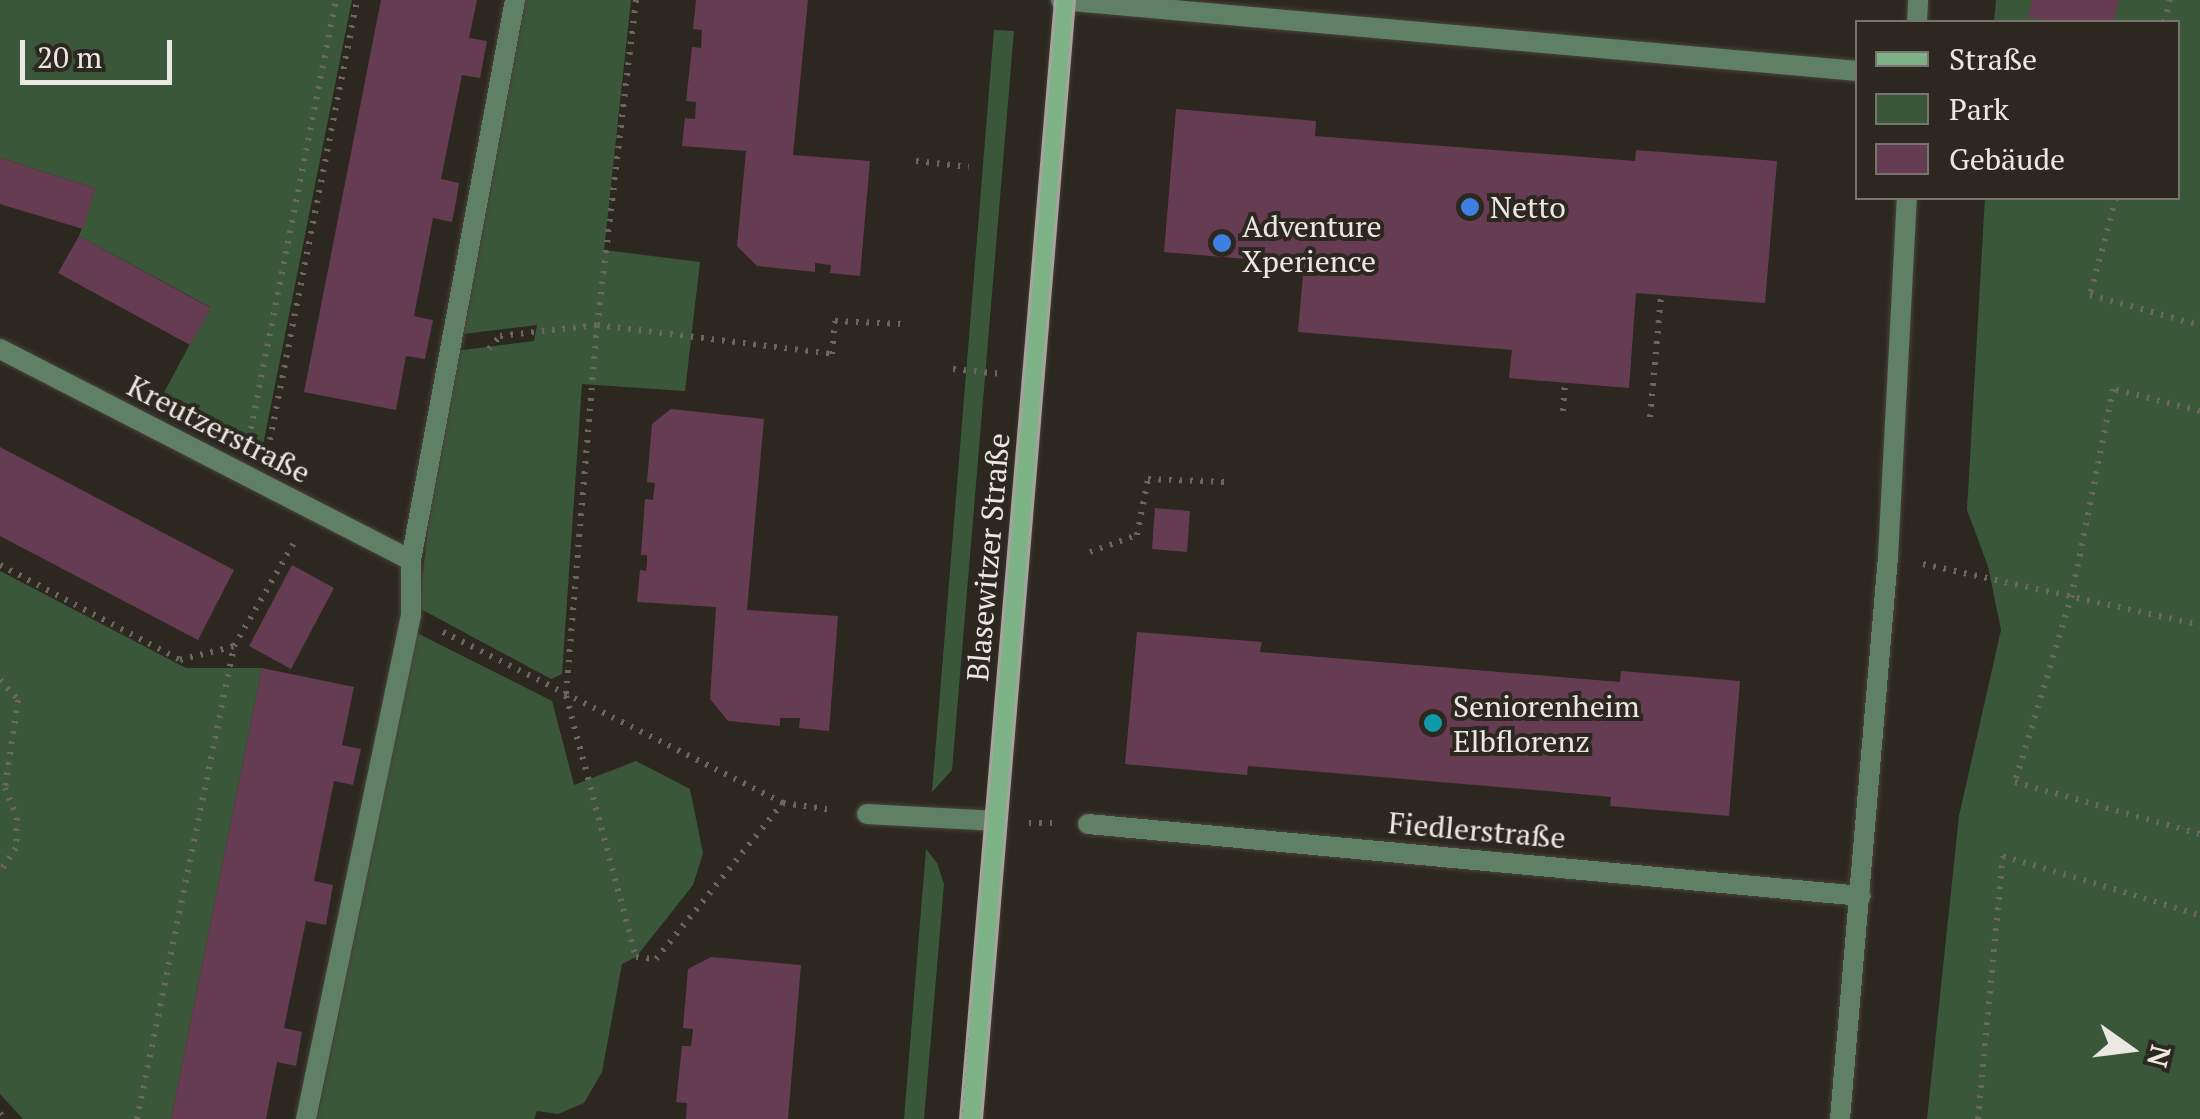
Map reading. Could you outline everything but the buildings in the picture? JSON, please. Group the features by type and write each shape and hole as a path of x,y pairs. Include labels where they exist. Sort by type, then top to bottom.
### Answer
{"street":[{"path":"306,1119 410,615 411,560 514,0"},
{"path":"1064,1 1855,71"},
{"name":"Blasewitzer Straße","path":"972,1119 1064,1"},
{"path":"1840,1119 1888,557 1908,200"},
{"name":"Kreutzerstraße","path":"0,349 411,560"},
{"path":"867,814 997,821"},
{"name":"Fiedlerstraße","path":"1088,824 1860,896"}],"path":[{"path":"257,484 249,439 336,0"},
{"path":"257,484 267,452 357,0"},
{"path":"636,0 597,326 566,696 636,957 656,958 783,803"},
{"path":"916,161 969,168"},
{"path":"2115,200 2090,295 2200,325"},
{"path":"1650,417 1661,295"},
{"path":"438,405 500,336 597,326 832,354 836,321 904,324"},
{"path":"953,369 985,372"},
{"path":"1563,411 1565,382"},
{"path":"2200,411 2114,389 2072,596 2015,782 2200,834"},
{"path":"1090,552 1137,535 1148,478 1225,482"},
{"path":"138,1119 234,646 313,510"},
{"path":"1888,557 2200,625"},
{"path":"0,565 180,660 234,646"},
{"path":"410,615 783,803 867,814"},
{"path":"0,680 18,700 5,788 17,818 16,848 0,872"},
{"path":"997,821 1088,824"},
{"path":"1978,1119 2003,856 2200,916"}],"green space":[{"path":"0,0 352,0 262,450 161,398 210,307 79,236 95,188 0,158"},
{"path":"522,0 631,0 604,250 700,262 685,391 582,384 562,674 551,679 419,608 434,472 455,351 534,341 537,325 455,335"},
{"path":"1996,0 2200,0 2200,1119 1927,1119 1959,816 2001,630 1988,566 1967,510 1985,200 2180,200 2180,20 1994,20"},
{"path":"994,30 1014,31 952,770 932,792"},
{"path":"0,571 186,668 262,668 171,1119 23,1119 0,1094"},
{"path":"417,633 552,701 574,785 636,761 690,789 703,853 693,885 636,957 622,964 602,1072 584,1103 558,1114 537,1111 534,1119 317,1119"},
{"path":"926,849 937,863 944,884 924,1119 904,1119"}],"tram line":[{"path":"960,1119 1055,0"},
{"path":"981,1119 1074,0"}],"place":[{"name":"Netto","path":"1470,207"},
{"name":"Adventure Xperience","path":"1222,243"},
{"name":"Seniorenheim Elbflorenz","path":"1433,723"}]}
